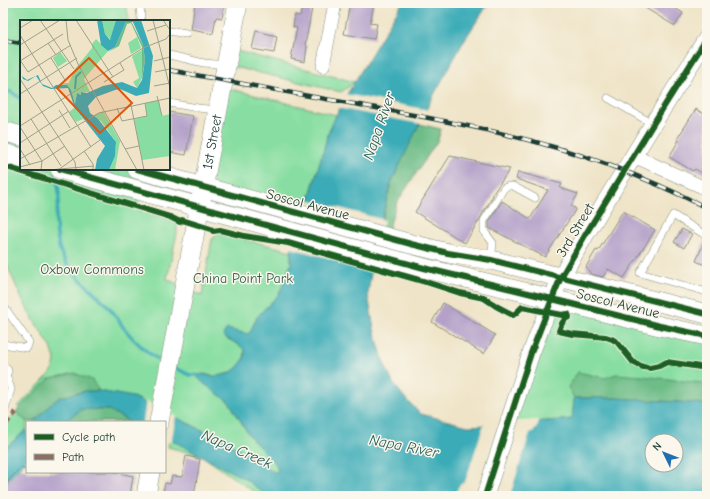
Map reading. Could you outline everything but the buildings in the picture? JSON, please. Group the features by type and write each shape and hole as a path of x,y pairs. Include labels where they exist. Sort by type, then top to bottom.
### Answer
{"main road":[{"name":"1st Street","path":"159,421 238,3"},
{"path":"3,131 20,136"},
{"path":"3,153 20,158"},
{"name":"Soscol Avenue","path":"64,170 380,256 660,326 707,336"},
{"name":"Soscol Avenue","path":"146,171 386,238 448,253 491,260 707,314"},
{"path":"146,496 150,473"}],"street":[{"path":"323,66 335,3"},
{"name":"3rd Street","path":"485,496 531,353 561,278 587,232 707,38"},
{"path":"634,156 707,189"}],"lane":[{"path":"140,3 141,20"},
{"path":"170,31 186,34"},
{"path":"170,55 204,63 226,65"},
{"path":"608,98 653,124"},
{"path":"170,103 218,110"},
{"path":"491,260 493,242 484,231 484,221 504,188 513,186 535,198"},
{"path":"707,236 674,215 640,273 707,292"},
{"path":"3,305 29,342 27,348 3,344"},
{"path":"3,415 11,389 4,371"}],"green space":[{"name":"Oxbow Commons","path":"3,3 124,3 129,20 20,20 20,170 133,170 140,211 175,221 177,227 167,279 202,296 212,239 220,233 291,251 291,264 279,294 257,317 249,334 240,333 226,338 239,345 245,351 241,364 224,375 215,376 204,374 221,395 229,402 249,435 276,464 278,471 272,471 246,453 223,440 133,397 99,391 85,391 52,403 35,421 30,421 18,406 51,373 55,359 51,347 34,321 21,297 3,256"},
{"path":"229,49 355,82 341,92 226,65"},
{"path":"222,87 336,115 328,134 304,215 203,187"},
{"path":"419,124 441,129 438,140 396,204 386,238 378,235 391,183"},
{"path":"552,299 707,336 707,404 616,398 574,398 573,419 509,424"},
{"path":"578,372 605,378 616,374 701,383 707,382 707,404 616,398 574,398 568,387"},
{"path":"74,373 92,380 99,391 85,391 61,397 52,403 35,421 26,421 16,412 49,379"},
{"path":"82,409 109,410 128,421 65,421"},
{"path":"16,412 26,421 26,430 3,450 3,427"},
{"path":"170,438 245,479 263,493 271,496 260,496 202,456 168,447"}],"water":[{"path":"402,3 489,3 465,39 430,102 391,183 374,249 368,295 374,329 384,363 393,383 421,414 468,426 572,419 574,398 616,398 707,404 707,496 271,496 263,493 245,479 166,438 166,421 128,421 109,410 82,409 65,421 35,421 52,403 61,397 85,391 99,391 133,397 223,440 246,453 272,471 278,471 276,464 249,435 229,402 203,383 195,375 204,374 218,376 230,373 238,367 244,359 245,351 239,345 223,335 227,329 249,334 257,317 279,294 291,264 291,251 309,200 328,134 340,106"},
{"path":"26,430 26,460 8,480 3,492 3,450"}],"pier":[{"path":"345,94 429,110 421,124 337,108"},
{"path":"307,199 384,220 376,250 373,270 291,248"},
{"path":"146,401 176,416 171,443 166,440 166,421 143,421"},
{"path":"538,420 538,425 535,430 530,433 511,492 513,496 457,496 457,489 465,482 484,423"}],"waterway":[{"path":"3,89 13,93 20,98"},
{"path":"56,174 59,195 56,228 59,247 67,265 79,279 109,307 132,337 142,347 164,363"},
{"path":"175,368 190,375 195,375"}],"railway":[{"path":"3,40 20,43"},
{"path":"170,70 434,119 534,141 635,175 707,208"}],"marked path":[{"path":"3,427 16,412"}],"cycle path":[{"path":"485,496 531,353 561,277 587,232 707,38"},
{"path":"3,166 170,217 180,222 182,220 211,229 213,231 220,230 244,236 288,243 460,293 484,298 513,315 522,307 562,315 568,314 569,317 561,324 559,331 612,339 617,342 633,362 643,367 650,368 667,362 707,368"},
{"path":"64,170 424,268 660,326 707,336"},
{"path":"141,170 411,244 448,253 491,260 707,314"}],"water label":[{"name":"Napa River","path":"379,126"},
{"name":"Napa River","path":"404,446"},
{"name":"Napa Creek","path":"237,449"}],"park label":[{"name":"China Point Park","path":"243,278"}]}
